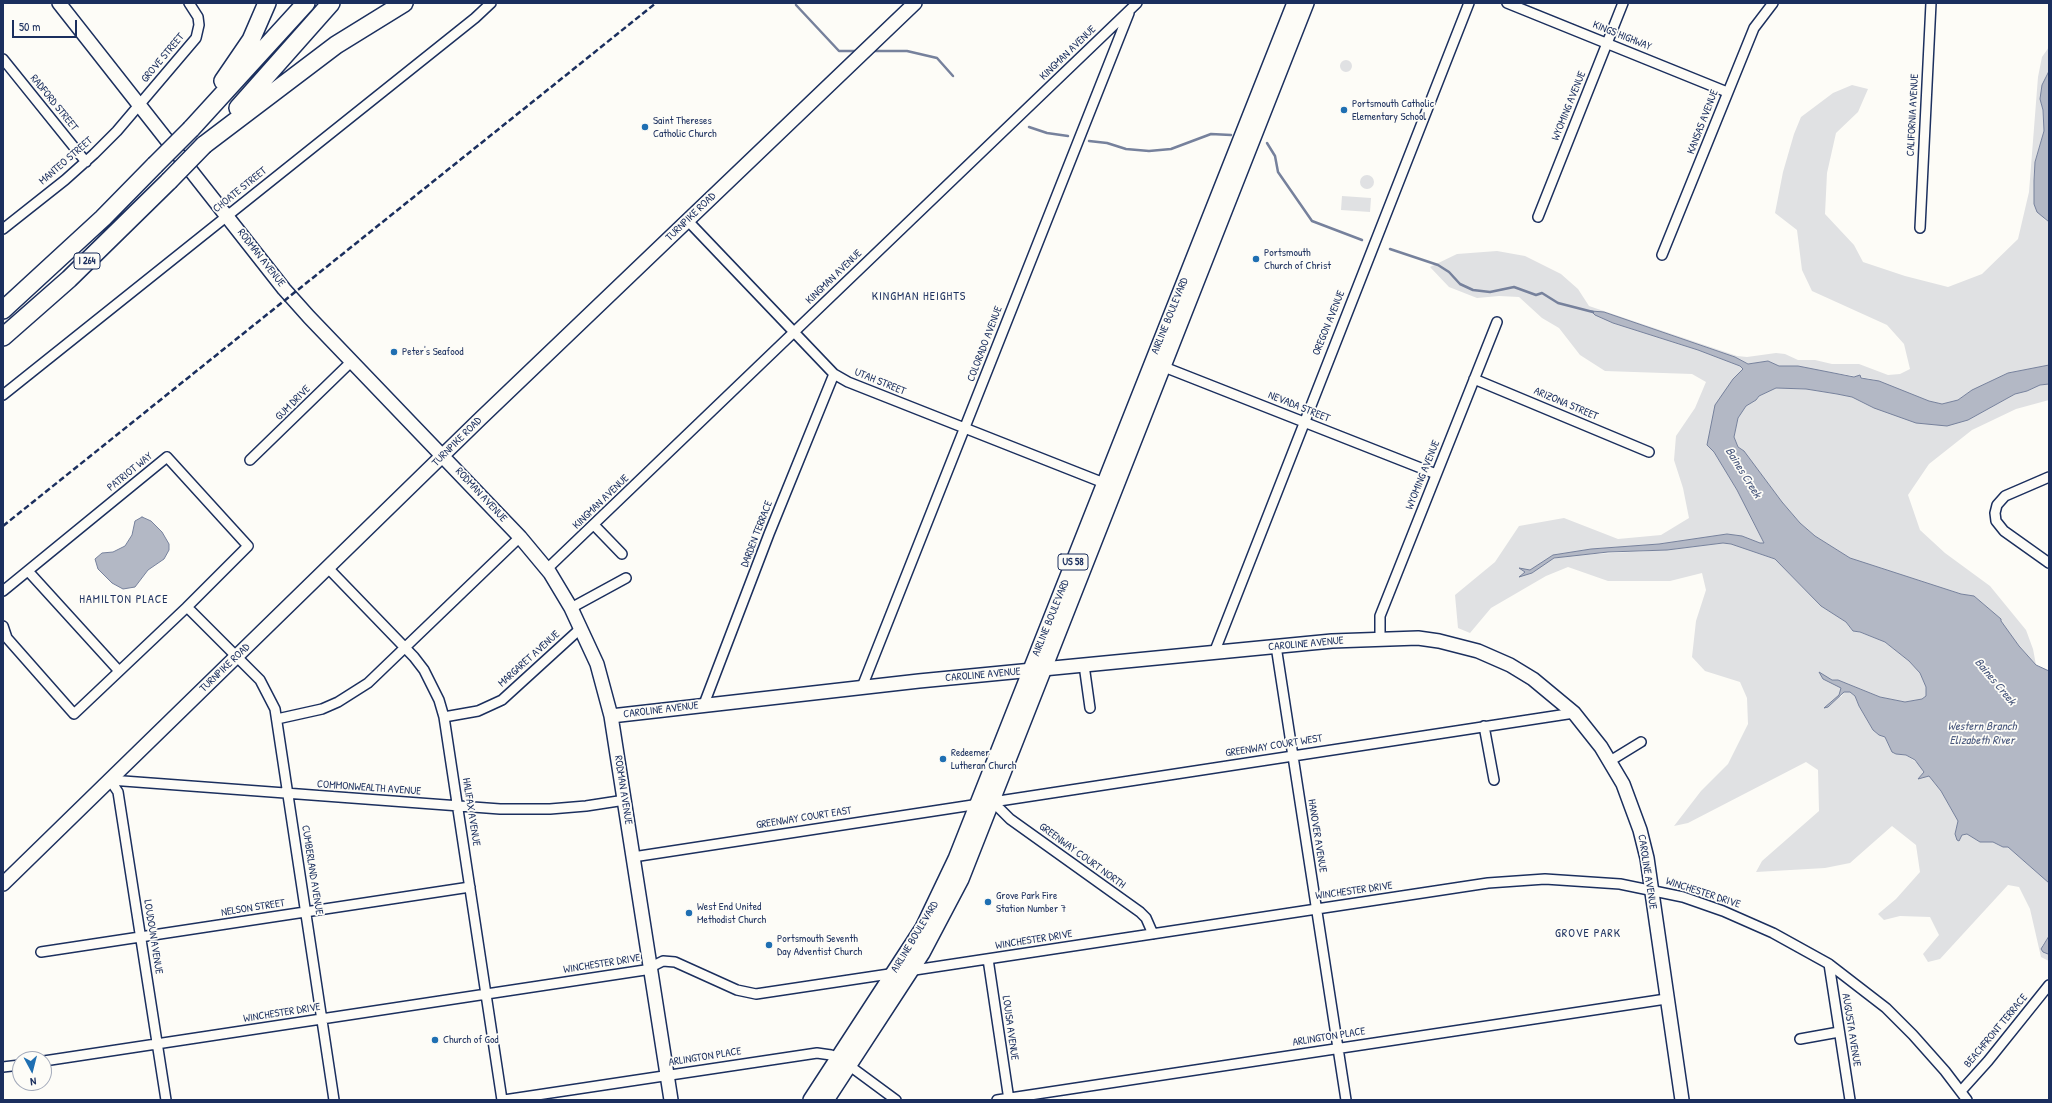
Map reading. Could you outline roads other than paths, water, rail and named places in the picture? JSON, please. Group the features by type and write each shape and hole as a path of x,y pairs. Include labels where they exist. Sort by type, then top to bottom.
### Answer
{"highway":[{"path":"191,130 251,40 267,3"},
{"name":"I 264","path":"3,310 98,223 191,130 306,3"},
{"name":"I 264","path":"3,337 69,279 169,181 252,94 331,3"},
{"path":"204,145 336,45 404,3"}],"main road":[{"name":"AIRLINE BOULEVARD","path":"1267,88 1295,3"},
{"name":"AIRLINE BOULEVARD","path":"811,1100 844,1062 911,970 956,890 986,802 1037,670 1267,88 1306,3"},
{"name":"AIRLINE BOULEVARD","path":"826,1100 844,1062 894,973 923,928 986,802"}],"street":[{"name":"RODMAN AVENUE","path":"59,3 284,289 520,537 547,569 571,608 597,664 611,716 671,1100"},
{"name":"GROVE STREET","path":"139,105 196,38 200,25 198,17 189,3"},
{"name":"CHOATE STREET","path":"3,395 475,18 491,3"},
{"name":"TURNPIKE ROAD","path":"5,879 110,780 443,456 915,3"},
{"name":"OREGON AVENUE","path":"1214,653 1303,422 1469,3"},
{"name":"KINGS HIGHWAY","path":"1507,3 1727,92"},
{"name":"WYOMING AVENUE","path":"1538,217 1623,3"},
{"name":"KANSAS AVENUE","path":"1662,255 1754,28 1773,3"},
{"name":"CALIFORNIA AVENUE","path":"1920,228 1931,3"},
{"name":"KINGMAN AVENUE","path":"547,569 1134,6"},
{"name":"COLORADO AVENUE","path":"862,687 1134,6"},
{"name":"RADFORD STREET","path":"3,59 86,162"},
{"name":"MANTEO STREET","path":"3,229 86,162 117,131 139,105"},
{"name":"UTAH STREET","path":"688,221 834,374 848,382 1110,486"},
{"name":"WYOMING AVENUE","path":"1380,638 1380,616 1497,322"},
{"name":"GUM DRIVE","path":"250,460 352,361"},
{"name":"NEVADA STREET","path":"1158,364 1436,474"},
{"name":"DARDEN TERRACE","path":"704,704 772,527 834,374"},
{"name":"ARIZONA STREET","path":"1474,378 1648,452"},
{"name":"PATRIOT WAY","path":"3,591 167,457 248,546 187,607 74,714 7,638 3,626"},
{"path":"2049,477 2005,496 1997,506 1995,513 1996,521 2004,531 2049,563"},
{"path":"594,525 622,554"},
{"path":"277,719 322,708 354,693 368,683 520,537"},
{"name":"HALIFAX AVENUE","path":"328,568 405,648 424,670 433,684 444,717 503,1100"},
{"path":"28,571 119,671"},
{"path":"571,608 626,578"},
{"path":"187,607 237,656"},
{"name":"MARGARET AVENUE","path":"444,717 478,712 502,700 581,628"},
{"name":"CAROLINE AVENUE","path":"611,716 704,704 862,687 1276,646 1380,638 1418,638 1440,641 1483,653 1510,665 1533,679 1574,713 1587,728 1610,761 1633,807 1647,858 1666,999 1682,1100"},
{"name":"HANOVER AVENUE","path":"1276,646 1346,1100"},
{"name":"CUMBERLAND AVENUE","path":"237,656 251,670 266,689 271,699 277,719 334,1100"},
{"path":"1084,665 1090,708"},
{"name":"GREENWAY COURT WEST","path":"986,802 1574,713"},
{"path":"1484,726 1494,780"},
{"path":"1610,761 1641,742"},
{"name":"COMMONWEALTH AVENUE","path":"110,780 500,809 550,809 586,806 625,800"},
{"name":"LOUDOUN AVENUE","path":"110,780 118,792 166,1100"},
{"name":"GREENWAY COURT EAST","path":"633,857 986,802"},
{"name":"GREENWAY COURT NORTH","path":"986,802 1140,912 1146,918 1153,934"},
{"name":"WINCHESTER DRIVE","path":"52,1060 650,968 663,962 675,962 737,990 756,994 1316,908 1516,880 1588,881 1651,889 1683,898 1742,918 1802,947 1829,964 1886,1008 1913,1035 1967,1100"},
{"name":"NELSON STREET","path":"41,952 470,887"},
{"name":"LOUISA AVENUE","path":"988,959 1009,1099"},
{"name":"AUGUSTA AVENUE","path":"1829,964 1850,1100"},
{"name":"BEACHFRONT TERRACE","path":"1961,1091 1988,1061 2049,985"},
{"name":"ARLINGTON PLACE","path":"997,1100 1666,999"},
{"path":"1800,1039 1839,1032"},
{"name":"ARLINGTON PLACE","path":"503,1100 817,1053 831,1055 844,1062 896,1100"}],"water":[{"path":"2049,71 2049,222 2037,212 2034,204 2034,181 2035,162 2044,131 2043,110 2040,99 2042,85"},
{"name":"Western Branch Elizabeth River","path":"1591,311 1604,312 1735,357 1748,364 1768,361 1779,366 1798,366 1854,377 1860,375 1861,378 1879,381 1929,401 1942,404 1958,400 1972,390 2008,373 2049,365 2049,384 2040,385 2027,391 2015,394 1968,420 1947,426 1916,423 1874,408 1852,397 1806,389 1776,388 1759,396 1756,400 1746,406 1738,418 1734,437 1738,447 1744,451 1782,502 1800,523 1815,536 1850,558 1961,594 1974,596 2001,619 2019,646 2036,665 2049,671 2049,883 2008,847 2003,847 1993,842 1980,842 1967,834 1962,835 1959,841 1957,840 1955,834 1958,821 1941,791 1929,776 1918,779 1924,772 1915,760 1906,755 1892,752 1885,737 1879,735 1873,730 1855,696 1850,692 1844,692 1828,707 1824,708 1839,695 1841,688 1823,679 1819,672 1832,680 1838,680 1880,697 1905,702 1922,699 1926,696 1926,687 1920,673 1909,661 1885,642 1860,632 1853,631 1846,622 1821,606 1775,559 1731,544 1723,543 1667,550 1608,552 1554,558 1532,573 1519,577 1525,572 1519,568 1530,570 1553,555 1591,549 1659,544 1727,534 1742,536 1760,543 1764,543 1737,490 1714,452 1707,445 1715,405 1733,379 1743,369 1740,366 1698,350 1613,323 1595,315"},
{"path":"142,517 151,521 162,532 169,544 169,550 164,559 148,570 135,587 123,589 112,583 98,569 95,559 102,553 113,552 125,546 132,535 135,521"},
{"path":"2049,936 2048,954 2043,952 2041,949"}],"waterway":[{"path":"796,5 839,51 855,51"},
{"path":"875,51 907,51 937,58 953,76"},
{"path":"1029,127 1047,133 1068,136"},
{"path":"1089,141 1107,143 1126,149 1149,151 1171,149 1211,134 1231,135"},
{"path":"1267,143 1275,156 1278,172 1312,221 1362,240"},
{"path":"1390,249 1438,265 1449,272 1460,284 1473,290 1490,292 1514,287 1536,295 1542,293 1558,303 1593,312"}],"railway":[{"path":"3,526 656,3"}],"place":[{"name":"Portsmouth Catholic Elementary School","path":"1344,110"},
{"name":"Saint Thereses Catholic Church","path":"645,127"},
{"name":"Portsmouth Church of Christ","path":"1256,259"},
{"name":"Peter's Seafood","path":"394,352"},
{"name":"Redeemer Lutheran Church","path":"943,759"},
{"name":"Grove Park Fire Station Number 7","path":"988,902"},
{"name":"West End United Methodist Church","path":"689,913"},
{"name":"Portsmouth Seventh Day Adventist Church","path":"769,945"},
{"name":"Church of God","path":"435,1040"}],"district":[{"name":"KINGMAN HEIGHTS","path":"919,297"},
{"name":"HAMILTON PLACE","path":"124,600"},
{"name":"GROVE PARK","path":"1588,934"}],"water label":[{"name":"Baines Creek","path":"1743,473"},
{"name":"Baines Creek","path":"1995,682"}]}
